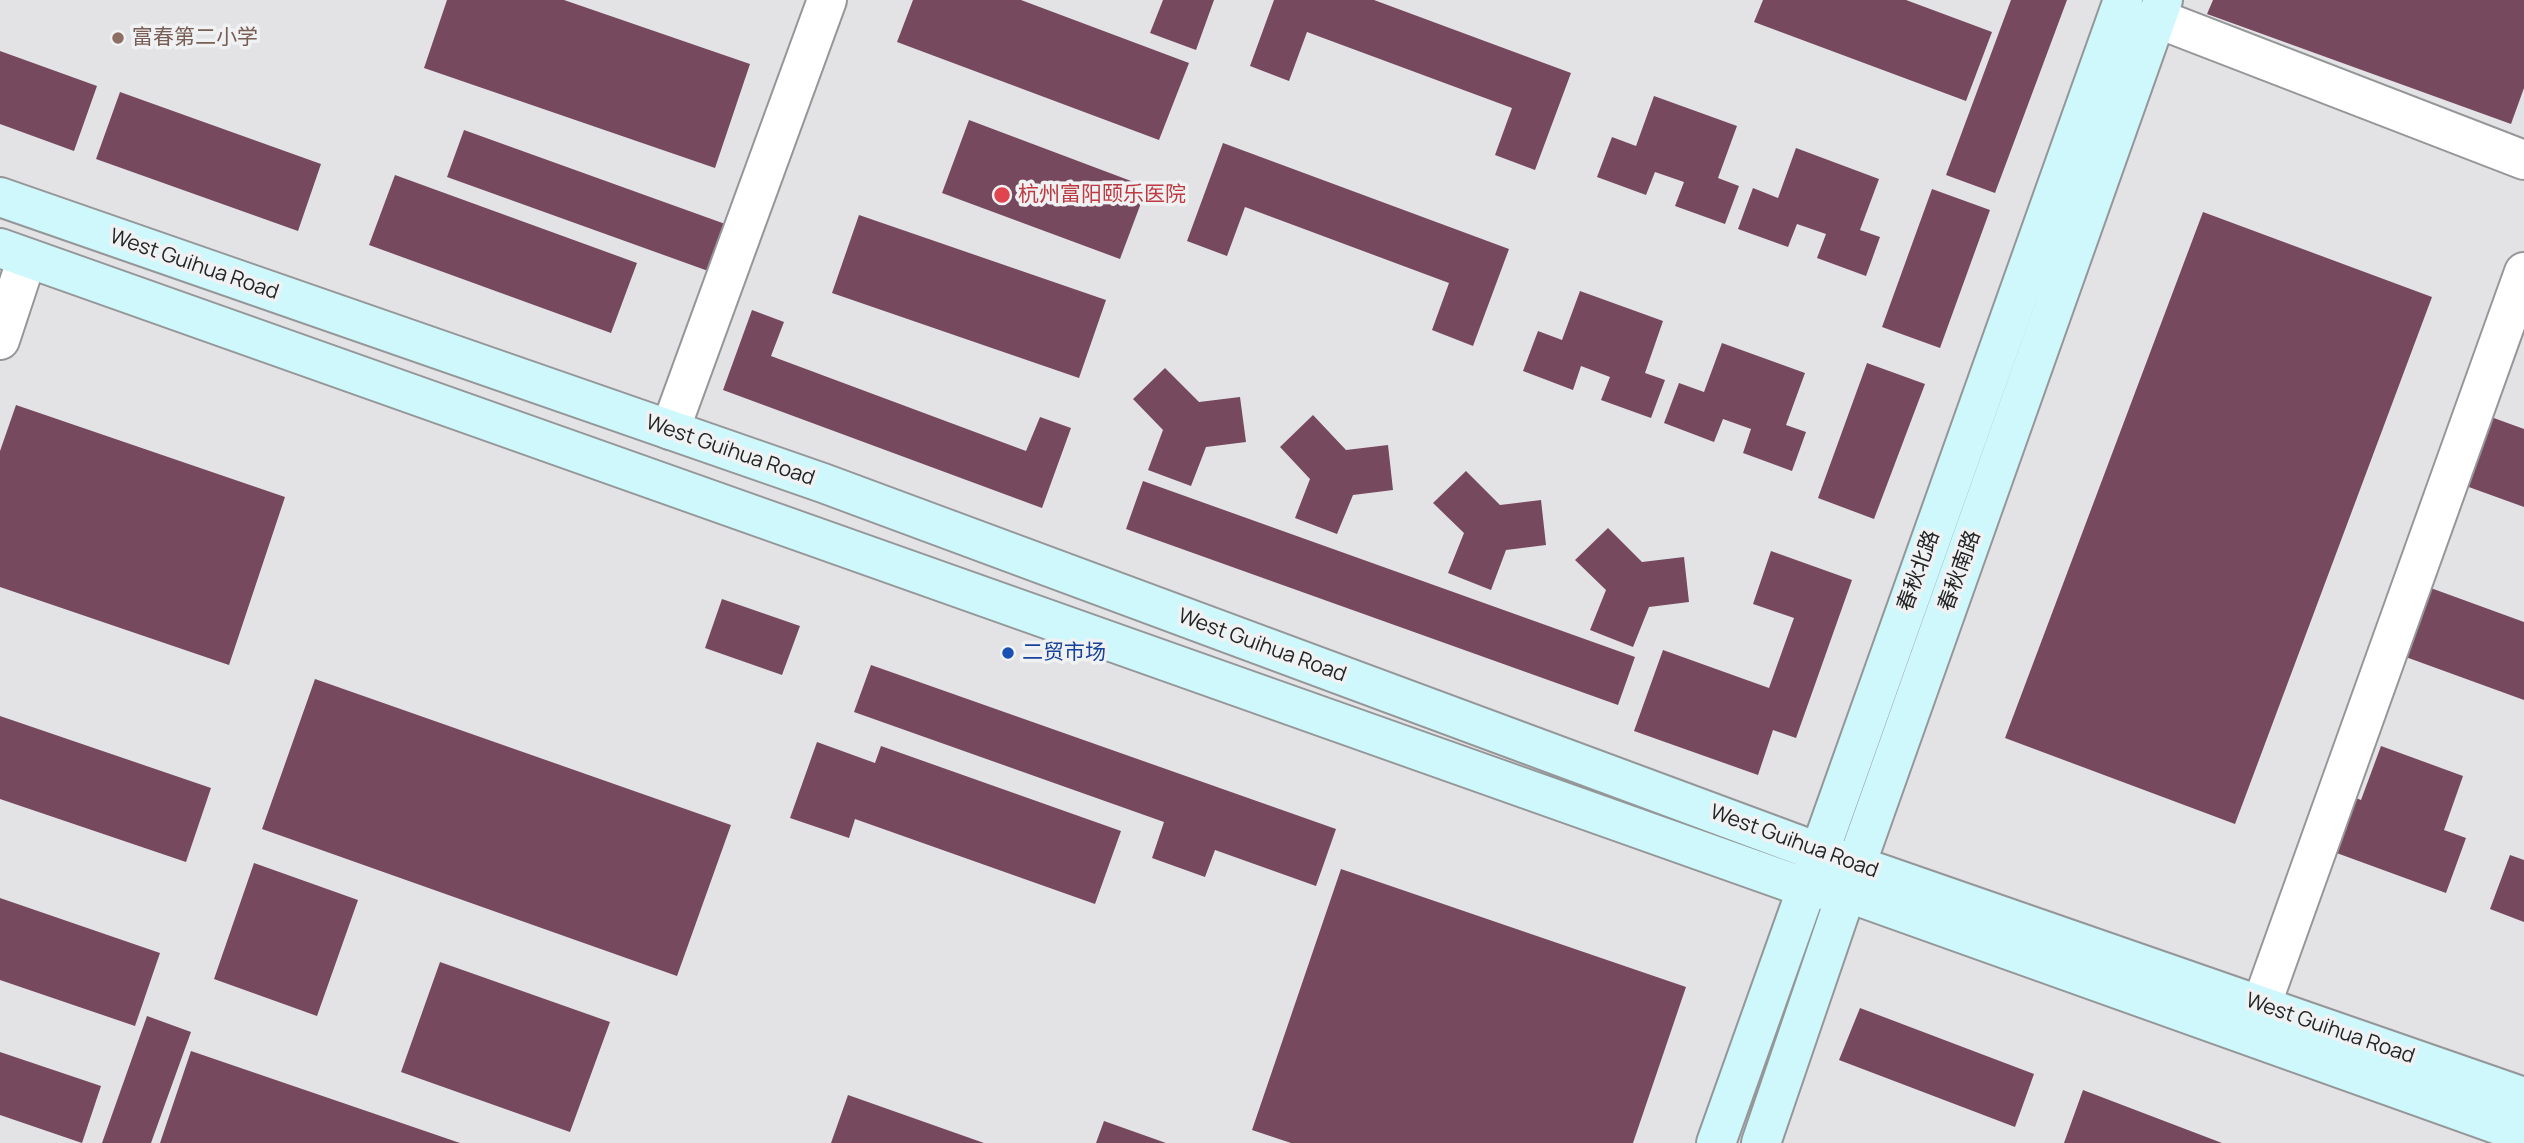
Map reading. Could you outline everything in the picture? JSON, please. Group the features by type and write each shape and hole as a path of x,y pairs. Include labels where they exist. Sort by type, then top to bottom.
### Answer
{"main road":[{"name":"春秋北路","path":"1716,1143 2123,0"},
{"name":"春秋南路","path":"1761,1143 1851,878 2159,9"},
{"name":"West Guihua Road","path":"0,197 823,484 1818,852 1851,878 2524,1134"},
{"name":"West Guihua Road","path":"14,253 1806,888 1851,878 2262,1006 2524,1097"}],"street":[{"path":"670,430 827,0"},
{"path":"2159,9 2524,160"},
{"path":"0,340 14,253"},
{"path":"2262,1006 2524,272"}],"building":[{"path":"447,0 564,0 750,64 715,168 424,68"},
{"path":"913,0 1021,0 1189,63 1159,140 897,42"},
{"path":"1163,0 1214,0 1196,50 1150,33"},
{"path":"1274,0 1374,0 1571,73 1535,170 1495,155 1512,108 1307,32 1289,81 1250,66"},
{"path":"1763,0 1906,0 1992,32 1966,101 1754,22"},
{"path":"2011,0 2067,0 1995,193 1946,175"},
{"path":"2213,0 2524,0 2524,88 2511,124 2207,14"},
{"path":"0,51 97,86 74,151 0,124"},
{"path":"120,92 321,164 298,231 96,159"},
{"path":"1654,96 1737,126 1718,178 1739,186 1725,224 1675,206 1684,182 1655,172 1646,195 1597,177 1612,137 1636,146"},
{"path":"969,120 1147,187 1120,259 942,193"},
{"path":"464,130 728,225 711,272 447,177"},
{"path":"1223,143 1509,249 1473,346 1432,330 1449,283 1245,207 1227,256 1187,241"},
{"path":"1796,148 1879,179 1860,230 1880,237 1866,276 1817,258 1826,234 1797,224 1788,247 1738,229 1753,188 1778,198"},
{"path":"395,175 637,263 611,333 369,245"},
{"path":"1932,189 1990,210 1940,348 1882,327"},
{"path":"2203,212 2432,297 2235,824 2005,738"},
{"path":"859,215 1106,300 1079,378 832,293"},
{"path":"1580,291 1663,321 1645,373 1665,380 1651,418 1601,400 1610,377 1581,366 1573,390 1523,371 1538,331 1562,340"},
{"path":"752,310 784,322 771,356 1026,451 1040,417 1071,428 1042,508 723,390"},
{"path":"1722,343 1805,373 1786,425 1806,432 1792,471 1743,453 1751,429 1723,419 1714,442 1664,423 1679,383 1704,392"},
{"path":"1867,363 1925,384 1874,519 1818,498"},
{"path":"1165,368 1199,402 1240,397 1246,442 1206,447 1191,486 1148,470 1163,430 1133,399"},
{"path":"16,405 285,497 229,665 0,587 0,451"},
{"path":"1313,415 1346,450 1388,445 1393,490 1353,495 1337,534 1295,518 1310,479 1280,447"},
{"path":"2491,417 2524,429 2524,507 2466,486"},
{"path":"1466,471 1500,505 1541,500 1546,545 1506,550 1491,590 1448,573 1464,533 1433,503"},
{"path":"1143,481 1635,657 1618,705 1126,529"},
{"path":"1608,528 1642,562 1684,557 1689,602 1649,607 1633,647 1590,630 1606,590 1575,560"},
{"path":"1771,551 1852,580 1796,738 1773,730 1758,775 1634,731 1663,650 1769,688 1794,618 1753,604"},
{"path":"2428,587 2524,622 2524,700 2403,656"},
{"path":"722,599 800,626 782,675 705,648"},
{"path":"871,665 1336,829 1316,886 1215,850 1205,877 1152,858 1164,822 854,712"},
{"path":"315,679 731,825 677,976 262,829"},
{"path":"0,716 211,788 186,862 0,799"},
{"path":"817,742 875,763 881,746 1121,831 1095,904 855,819 849,838 790,818"},
{"path":"2381,746 2463,776 2444,830 2466,838 2446,893 2323,848 2343,793 2361,800"},
{"path":"2510,855 2524,860 2524,922 2490,909"},
{"path":"254,863 358,900 317,1016 214,979"},
{"path":"1341,869 1686,987 1633,1143 1291,1143 1252,1130"},
{"path":"0,898 160,953 135,1026 0,980"},
{"path":"440,962 610,1022 570,1132 401,1072"},
{"path":"1860,1008 2034,1074 2015,1127 1839,1060"},
{"path":"147,1016 191,1032 151,1143 102,1143"},
{"path":"191,1051 460,1143 160,1143"},
{"path":"0,1052 101,1086 82,1143 0,1115"},
{"path":"2083,1090 2222,1143 2064,1143"},
{"path":"848,1095 984,1143 831,1143"},
{"path":"1104,1121 1166,1143 1096,1143"}],"place":[{"name":"富春第二小学","path":"118,38"},
{"name":"杭州富阳颐乐医院","path":"1002,195"},
{"name":"二贸市场","path":"1008,653"}]}
